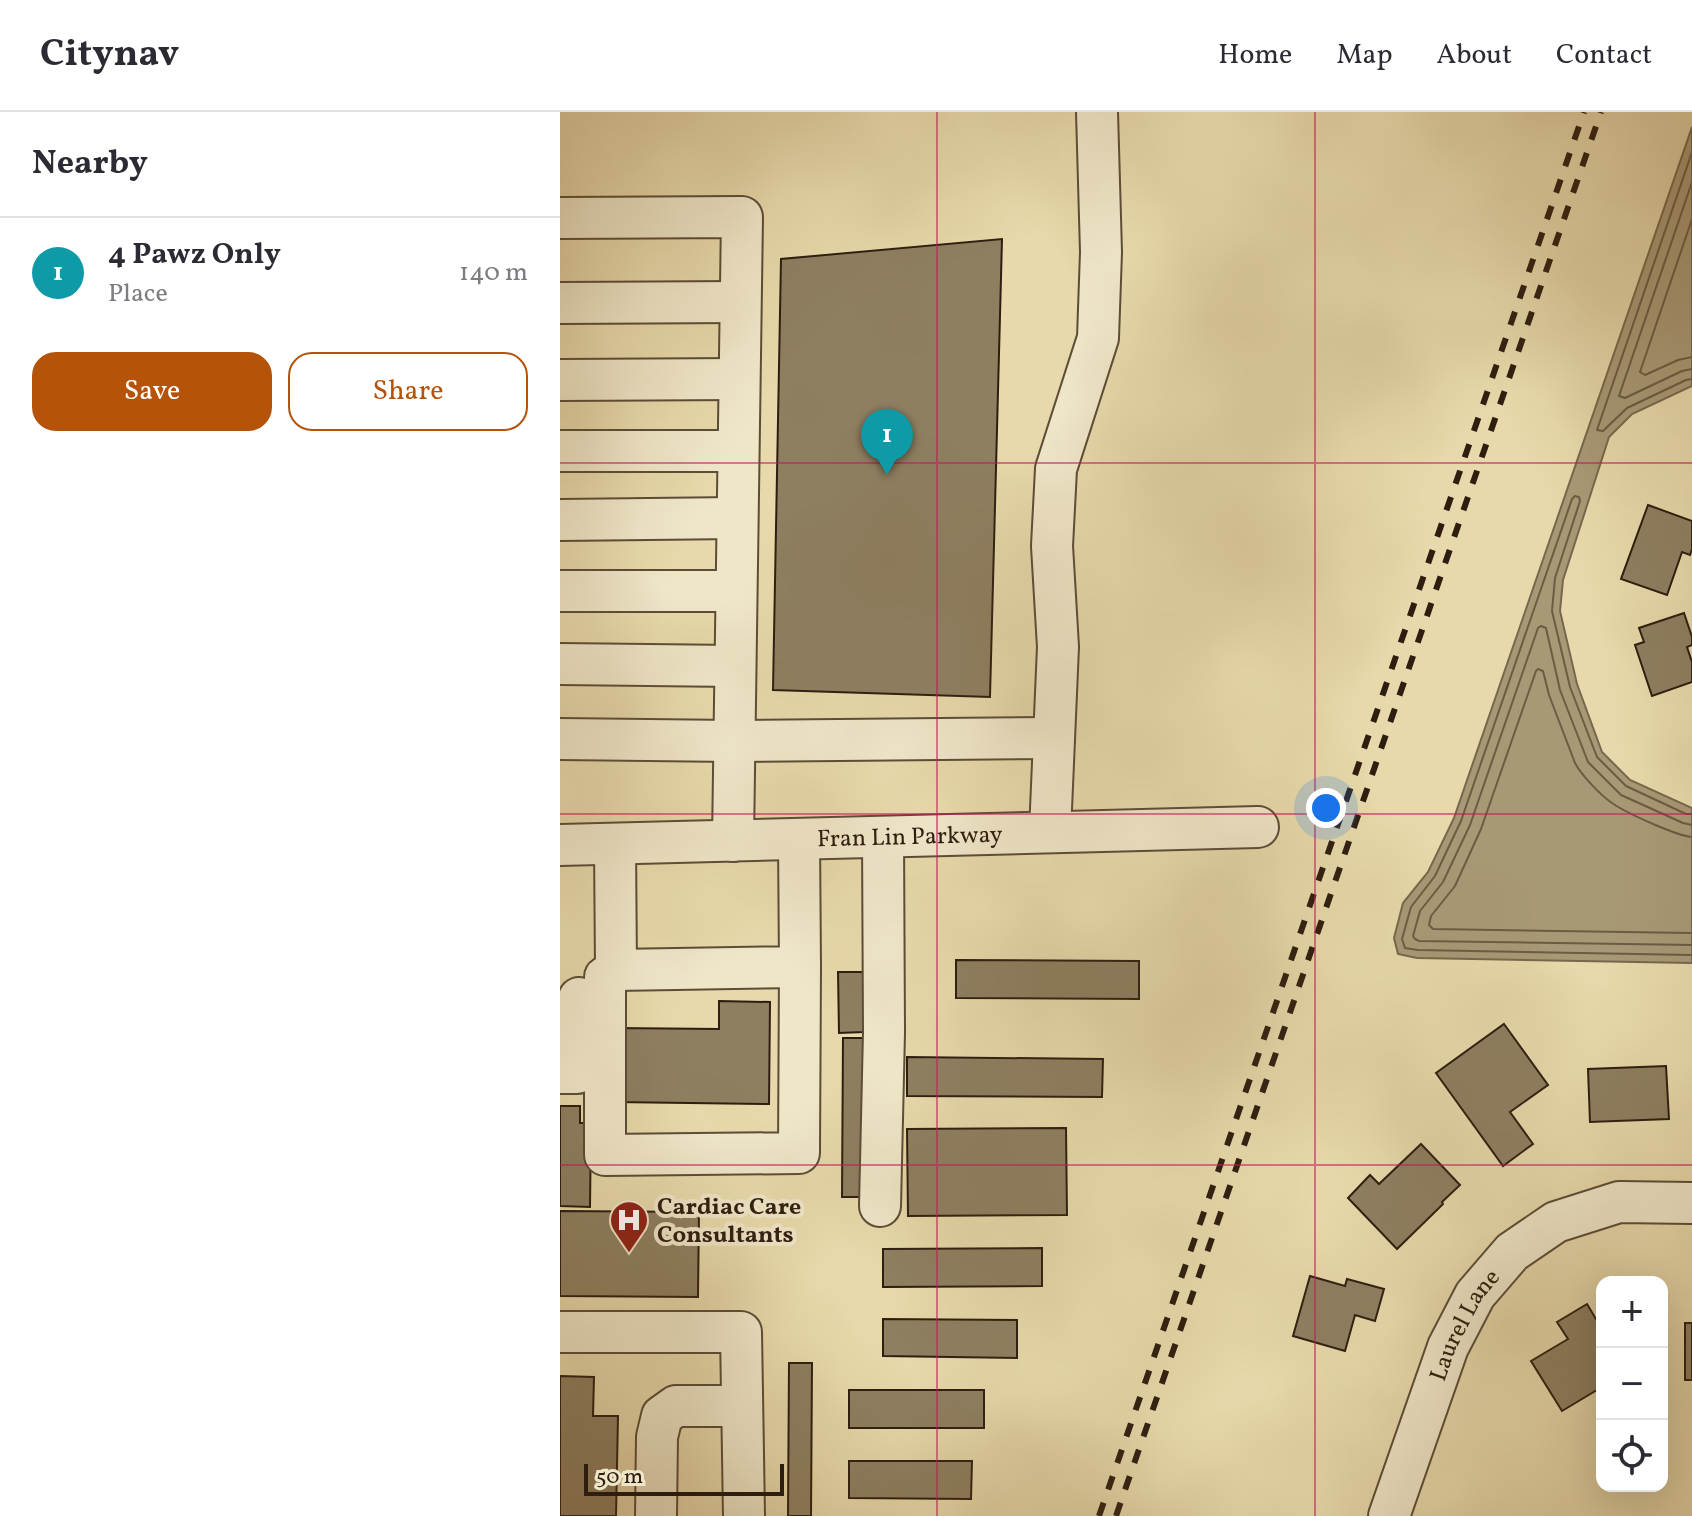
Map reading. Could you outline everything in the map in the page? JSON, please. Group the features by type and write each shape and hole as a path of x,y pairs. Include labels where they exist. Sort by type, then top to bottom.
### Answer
{"street":[{"path":"1050,832 1058,647 1052,546 1056,469 1098,338 1101,252 1097,112"},
{"path":"560,218 742,217 733,841"},
{"path":"560,303 740,302"},
{"path":"560,380 739,379"},
{"path":"560,451 738,451"},
{"path":"560,520 737,518"},
{"path":"560,591 736,591"},
{"path":"560,664 735,666"},
{"path":"560,739 1054,738"},
{"name":"Fran Lin Parkway","path":"560,845 1258,827"},
{"path":"880,1206 884,1032 883,837"},
{"path":"615,844 605,1155 799,1153 799,839"},
{"path":"560,1073 577,1073 579,976 800,967"},
{"name":"Laurel Lane","path":"1389,1516 1448,1347 1475,1295 1512,1252 1556,1222 1619,1202 1692,1203"},
{"path":"560,1332 741,1332 744,1516"},
{"path":"656,1516 657,1437 662,1416 676,1406 742,1406"}],"water":[{"path":"1692,127 1692,386 1632,414 1609,437 1563,580 1560,611 1577,684 1602,752 1630,780 1692,808 1692,963 1417,958 1398,954 1394,938 1403,903 1428,872 1454,818"}],"building":[{"path":"1002,239 990,697 773,690 781,259"},
{"path":"1648,505 1692,521 1690,555 1682,552 1667,595 1621,579"},
{"path":"1684,613 1692,637 1692,645 1687,647 1692,662 1692,682 1652,696 1635,645 1644,642 1639,628"},
{"path":"956,960 1139,961 1139,999 956,998"},
{"path":"838,972 864,972 864,1032 839,1033"},
{"path":"719,1001 770,1002 769,1104 614,1102 615,1028 719,1029"},
{"path":"1504,1024 1548,1085 1510,1112 1533,1144 1503,1166 1436,1073"},
{"path":"843,1038 867,1038 866,1197 842,1197"},
{"path":"907,1057 1103,1059 1102,1097 907,1096"},
{"path":"1666,1066 1669,1119 1590,1122 1588,1069"},
{"path":"560,1106 580,1106 580,1123 591,1123 590,1207 560,1206"},
{"path":"1066,1128 1067,1215 908,1216 907,1129"},
{"path":"1421,1144 1460,1185 1397,1249 1348,1198 1370,1175 1379,1184"},
{"name":"Cardiac Care Consultants","path":"560,1211 699,1212 698,1297 560,1296"},
{"path":"1042,1248 1042,1286 883,1287 883,1249"},
{"path":"1310,1276 1345,1286 1347,1279 1384,1289 1375,1321 1355,1315 1345,1351 1293,1336"},
{"path":"1587,1304 1596,1319 1596,1391 1562,1411 1531,1361 1568,1339 1557,1322"},
{"path":"883,1319 1017,1320 1017,1358 883,1356"},
{"path":"1685,1323 1692,1323 1692,1380 1685,1380"},
{"path":"789,1363 812,1363 811,1516 788,1516"},
{"path":"560,1376 594,1377 593,1416 618,1416 616,1516 560,1516"},
{"path":"849,1390 984,1390 984,1428 849,1428"},
{"path":"849,1461 972,1461 971,1499 849,1498"}],"railway":[{"path":"1099,1516 1584,112"},
{"path":"1116,1516 1601,112"}],"place":[{"name":"4 Pawz Only","path":"887,475"},
{"name":"Cardiac Care Consultants","path":"629,1254"}]}
